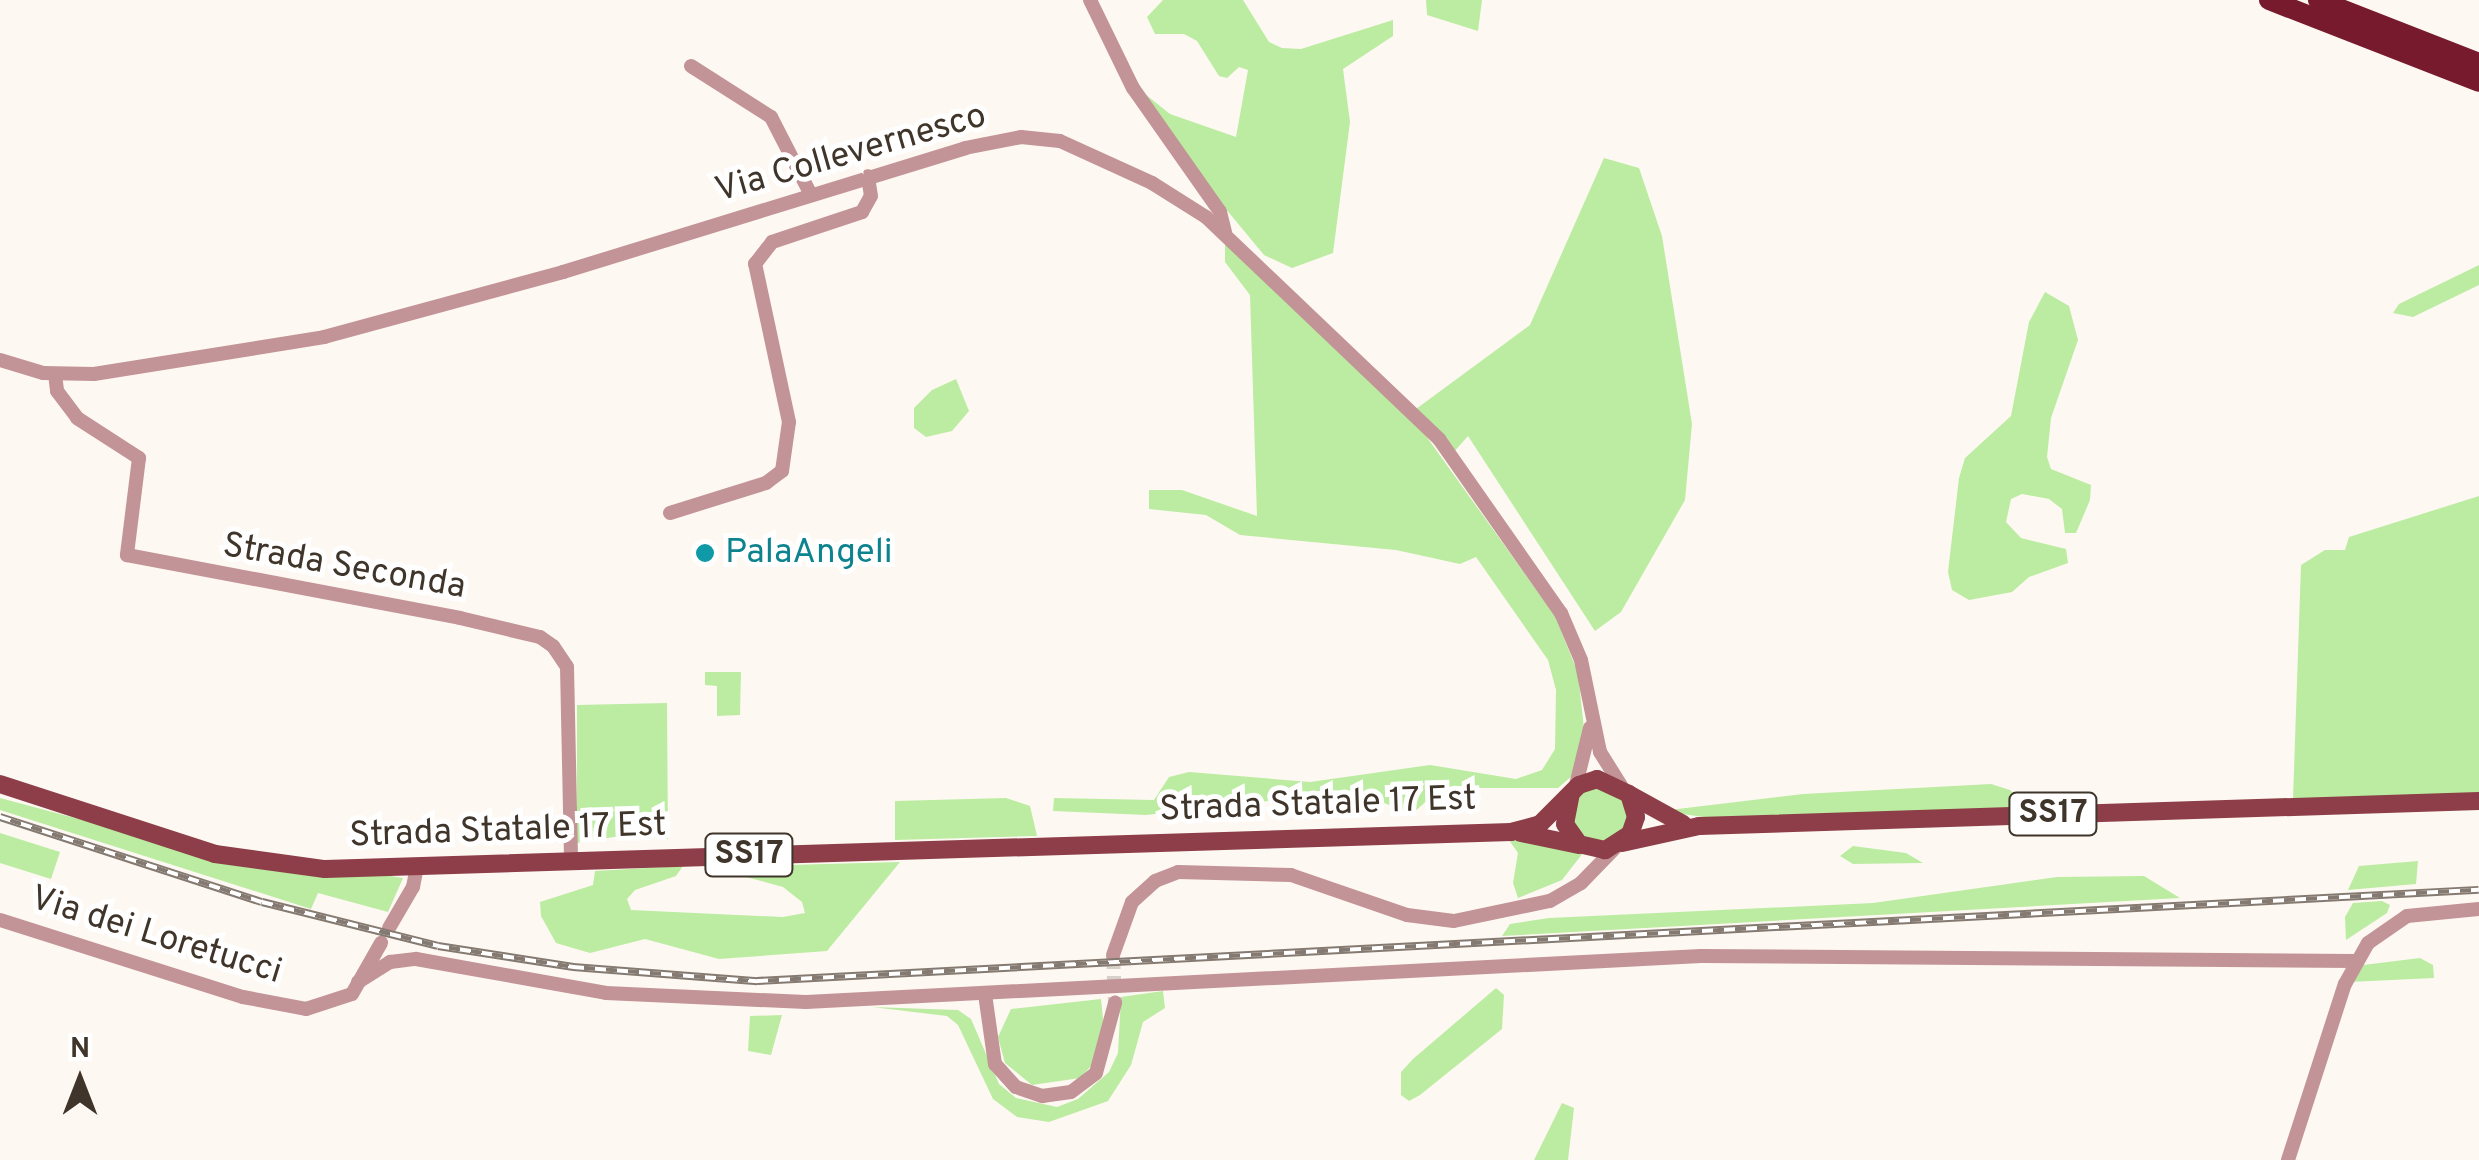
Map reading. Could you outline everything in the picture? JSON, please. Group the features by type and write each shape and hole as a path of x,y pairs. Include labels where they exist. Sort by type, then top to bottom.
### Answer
{"highway":[{"path":"2269,0 2479,82"},
{"path":"2318,0 2479,63"}],"main road":[{"path":"1586,848 1566,824 1572,792 1597,779 1625,790 1636,817 1619,845"},
{"name":"Strada Statale 17 Est","path":"0,784 244,861 304,868 1510,832 1540,824 1572,792"},
{"name":"SS17","path":"1625,790 1660,817 1698,826"},
{"name":"SS17","path":"1586,848 1619,845 1698,826 2479,801"},
{"name":"Strada Statale 17 Est","path":"1510,832 1586,848"}],"street":[{"path":"1090,0 1128,78 1222,216 1224,232"},
{"path":"690,66 772,117 810,193"},
{"name":"Via Collevernesco","path":"0,360 55,374 120,371 339,334 596,262 810,193 990,142 1046,138 1152,183 1224,232 1409,407 1471,480 1561,613 1579,654 1604,761 1625,790"},
{"path":"670,513 766,483 782,471 788,422 754,284 756,261 772,242 862,212 871,196 868,176"},
{"name":"Strada Seconda","path":"55,374 58,393 77,418 139,458 127,556 460,618 538,636 553,646 566,665 571,862"},
{"name":"Via Collevernesco","path":"1572,792 1587,758 1590,707"},
{"path":"1113,955 1121,920 1136,897 1155,881 1185,871 1300,877 1407,915 1454,920 1538,906 1584,880 1619,845"},
{"path":"1584,880 1592,860 1586,848"},
{"path":"389,928 413,887 416,866"},
{"path":"2288,1160 2356,961 2376,934 2398,919 2479,909"},
{"name":"Via dei Loretucci","path":"0,920 283,1007 328,1007 355,988"},
{"path":"381,942 355,988 364,992 390,962 420,960 536,983 678,999 823,1002 1701,956 2356,961"},
{"path":"985,994 995,1064 1016,1087 1042,1096 1071,1092 1096,1073 1116,1003"}],"green space":[{"path":"1163,0 1243,0 1269,42 1282,48 1301,49 1393,20 1393,36 1343,69 1350,122 1333,253 1292,268 1264,255 1201,179 1140,90 1170,114 1236,137 1248,70 1239,67 1227,78 1219,76 1197,41 1184,34 1155,34 1147,17"},
{"path":"1426,0 1482,0 1478,31 1427,15"},
{"path":"1604,158 1639,168 1662,236 1692,424 1685,500 1621,612 1595,631 1468,436 1453,453 1416,409 1530,325"},
{"path":"1225,241 1421,429 1555,616 1578,673 1584,729 1573,775 1558,788 1441,788 1412,814 1354,791 1146,815 1053,811 1054,798 1154,800 1169,777 1189,772 1310,782 1430,765 1516,779 1542,770 1555,749 1556,690 1548,660 1476,557 1460,564 1396,550 1240,535 1206,515 1149,509 1149,490 1182,490 1257,516 1250,295 1225,262"},
{"path":"2479,265 2479,285 2413,317 2393,313 2399,304"},
{"path":"2045,292 2069,306 2078,340 2051,418 2047,457 2051,469 2091,485 2090,500 2076,533 2065,533 2062,509 2049,499 2022,494 2011,499 2006,522 2021,538 2066,549 2068,563 2029,577 2012,592 1969,600 1952,590 1948,572 1959,478 1965,458 2011,416 2029,322"},
{"path":"956,379 969,411 952,431 926,437 914,428 914,408 932,390"},
{"path":"2479,496 2479,793 2293,799 2301,565 2325,550 2345,550 2349,537"},
{"path":"705,672 741,672 740,715 717,716 717,686 705,685"},
{"path":"667,703 668,839 632,834 577,843 577,705"},
{"path":"1991,784 2010,790 2028,807 1711,818 1661,811 1803,794"},
{"path":"1600,787 1619,795 1627,814 1619,833 1600,841 1581,833 1573,814 1581,795"},
{"path":"0,798 150,838 403,878 388,912 318,893 311,909 0,810"},
{"path":"1006,798 1030,806 1037,836 895,840 895,801"},
{"path":"0,833 60,852 51,879 0,863"},
{"path":"1509,840 1536,841 1583,853 1562,880 1518,898 1513,883 1518,853"},
{"path":"1853,846 1906,853 1923,863 1853,864 1840,856"},
{"path":"2418,861 2416,884 2348,890 2359,866"},
{"path":"900,862 827,951 719,959 645,939 590,953 556,943 541,916 540,902 593,885 595,871 683,866 676,876 635,890 627,899 631,910 783,917 805,913 802,902 783,887 746,877 750,866"},
{"path":"2144,876 2180,898 1502,936 1510,924 1549,918 1873,903 2057,877"},
{"path":"2382,901 2390,905 2387,913 2346,940 2345,917 2353,903"},
{"path":"2420,958 2433,965 2434,978 2349,982 2355,966"},
{"path":"1496,988 1504,995 1502,1029 1420,1095 1409,1101 1401,1095 1401,1072"},
{"path":"1163,991 1165,1008 1143,1022 1131,1065 1108,1101 1049,1122 1017,1117 993,1099 958,1025 947,1016 872,1007 958,1010 971,1019 999,1084 1016,1098 1057,1107 1078,1099 1109,1072 1118,1053 1121,997"},
{"path":"1101,999 1104,1028 1093,1064 1080,1078 1032,1085 1005,1063 998,1037 1011,1009"},
{"path":"782,1015 771,1055 748,1051 750,1016"},
{"path":"1562,1103 1574,1108 1568,1160 1534,1160"}],"tunnel":[{"path":"1113,955 1115,1003"}],"railway":[{"path":"0,817 262,902 438,946 573,967 757,981 2479,890"}],"place":[{"name":"PalaAngeli","path":"705,553"}]}
